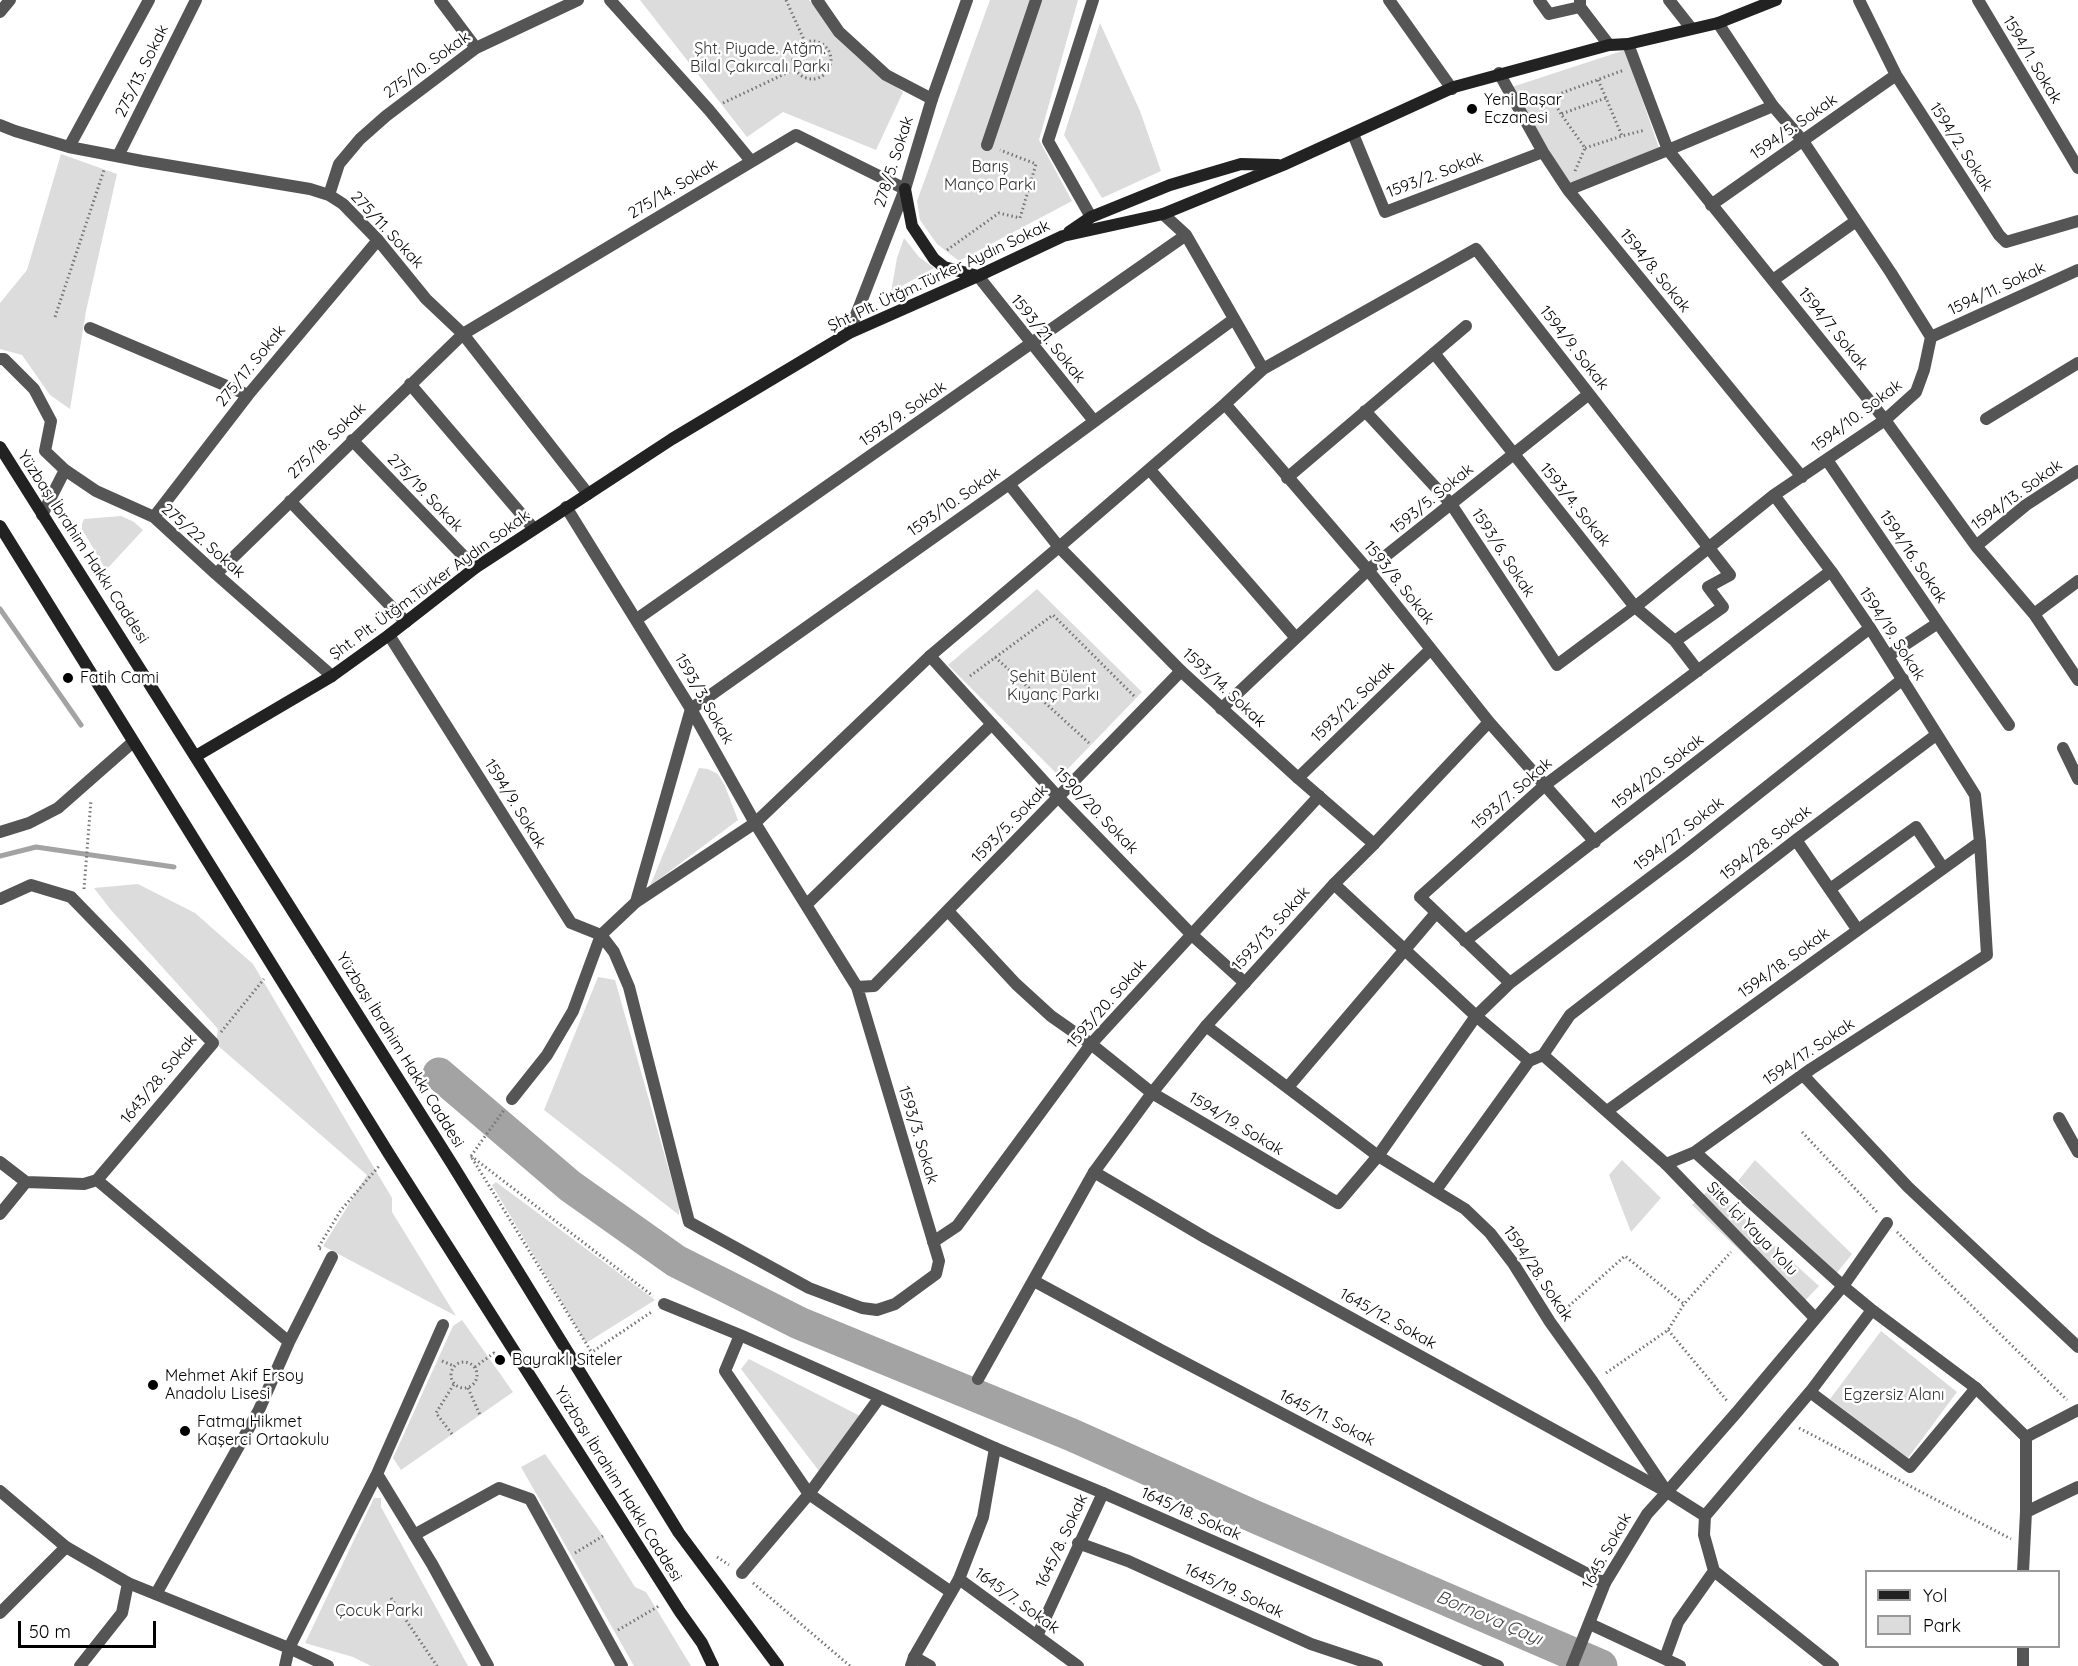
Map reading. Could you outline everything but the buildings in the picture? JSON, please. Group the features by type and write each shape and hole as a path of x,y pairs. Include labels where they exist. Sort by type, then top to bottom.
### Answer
{"main road":[{"name":"Şht. Plt. Ütğm.Türker Aydın Sokak","path":"196,756 332,676 389,636 475,568 566,507 672,439 849,333 1064,236 1163,214 1283,165 1452,89 1609,45 1628,44 1718,23 1776,0"},
{"path":"1064,236 1091,217 1170,185 1241,164 1283,165"},
{"path":"905,189 912,226 934,259 944,267 978,276"},
{"name":"Yüzbaşı İbrahim Hakkı Caddesi","path":"0,447 434,1135 679,1533 778,1666"},
{"name":"Yüzbaşı İbrahim Hakkı Caddesi","path":"0,526 389,1154 702,1643 712,1666"}],"street":[{"path":"0,12 10,0"},
{"path":"69,147 148,0"},
{"name":"275/13. Sokak","path":"118,156 196,0"},
{"path":"440,0 476,48"},
{"name":"275/10. Sokak","path":"329,195 339,164 360,139 386,116 476,48 578,0"},
{"path":"610,0 709,110 751,161"},
{"path":"817,0 839,32 886,75 932,99"},
{"name":"278/5. Sokak","path":"849,333 905,189 932,99 967,0"},
{"path":"987,145 1036,0"},
{"path":"1091,217 1048,141 1093,0"},
{"path":"1389,0 1452,89"},
{"path":"1539,0 1549,14 1580,3 1609,45"},
{"path":"1669,0 1691,28"},
{"name":"1594/2. Sokak","path":"1859,0 1896,75 1999,235 2006,242 2078,221"},
{"name":"1594/1. Sokak","path":"1978,0 2078,168"},
{"path":"1718,23 1773,105 1803,141 1931,338"},
{"name":"1594/7. Sokak","path":"1628,44 1668,150 1885,420 1976,546 2034,614 2078,679"},
{"name":"1594/8. Sokak","path":"1499,74 1543,152 1568,190 1802,477"},
{"name":"1594/5. Sokak","path":"1711,205 1896,75"},
{"path":"1568,190 1773,105"},
{"name":"275/11. Sokak","path":"0,125 69,147 310,189 329,195 343,204 378,240 426,298 464,333 588,494"},
{"name":"1593/2. Sokak","path":"1353,134 1385,212 1543,152"},
{"name":"275/14. Sokak","path":"464,333 796,135 905,189"},
{"path":"512,1099 547,1055 573,1011 601,935 636,902 756,823 930,656 1150,470 1263,369 1186,235 1163,214"},
{"path":"1773,280 1856,221"},
{"name":"1593/9. Sokak","path":"637,619 1186,235"},
{"name":"275/17. Sokak","path":"153,517 248,394 378,240"},
{"name":"1594/9. Sokak","path":"1263,369 1476,249 1730,575 1708,587 1723,607 1675,641"},
{"name":"1594/11. Sokak","path":"1931,338 2078,270"},
{"name":"1593/21. Sokak","path":"978,276 1094,421"},
{"name":"1593/10. Sokak","path":"691,708 1009,484 1234,319"},
{"path":"1287,478 1466,326"},
{"path":"90,328 248,394"},
{"name":"275/18. Sokak","path":"216,574 464,333"},
{"name":"1594/10. Sokak","path":"1557,665 1635,607 1774,495 1885,420 1916,392 1924,370 1931,338"},
{"name":"1593/4. Sokak","path":"1434,353 1635,607 1675,641 1698,671"},
{"name":"275/22. Sokak","path":"0,359 4,359 34,389 51,421 45,451 65,470 96,491 153,517 332,676"},
{"path":"1986,419 2078,363"},
{"path":"410,384 534,529"},
{"name":"1593/5. Sokak","path":"1221,709 1368,570 1589,394"},
{"name":"1593/8. Sokak","path":"1225,404 1368,570 1489,722 1594,842"},
{"name":"1593/6. Sokak","path":"1365,411 1451,504 1557,665"},
{"name":"275/19. Sokak","path":"352,440 475,568"},
{"name":"1594/16. Sokak","path":"1827,460 1938,623 1888,656"},
{"path":"42,515 65,470"},
{"path":"1150,470 1296,638"},
{"name":"1594/13. Sokak","path":"1976,546 2026,505 2078,471"},
{"name":"1593/14. Sokak","path":"1009,484 1059,547 1181,671 1374,844"},
{"name":"1594/19. Sokak","path":"1774,495 1870,628 1975,795"},
{"path":"290,501 406,622"},
{"name":"1593/3. Sokak","path":"566,507 691,708 756,823 857,987 939,1260 936,1274 895,1304 877,1310 862,1308 809,1288 688,1222 629,987 614,952 601,935"},
{"name":"1593/7. Sokak","path":"1436,913 1420,897 1545,785 1831,571"},
{"path":"2034,614 2078,581"},
{"path":"1938,623 2009,725"},
{"name":"1594/20. Sokak","path":"1465,941 1870,628"},
{"name":"1594/9. Sokak","path":"389,636 571,923 601,935"},
{"name":"1593/12. Sokak","path":"1298,778 1431,650"},
{"name":"1590/20. Sokak","path":"930,656 1059,798 1191,934 1245,983"},
{"name":"1593/5. Sokak","path":"857,987 874,986 1181,671"},
{"name":"1594/27. Sokak","path":"1476,1016 1510,984 1683,853 1903,679"},
{"path":"636,902 691,708"},
{"name":"1593/13. Sokak","path":"978,1379 1095,1172 1152,1093 1206,1026 1334,884 1489,722"},
{"path":"806,905 992,724"},
{"name":"1594/28. Sokak","path":"1543,1055 1570,1015 1936,735"},
{"path":"0,832 30,823 58,808 133,742"},
{"path":"2063,748 2078,779"},
{"name":"1594/17. Sokak","path":"1666,1164 1695,1152 1803,1075 1987,955 1975,795"},
{"name":"1593/20. Sokak","path":"933,1242 957,1226 1091,1044 1319,796"},
{"path":"1830,889 1916,827 1943,868"},
{"path":"1796,840 1857,929"},
{"name":"1594/18. Sokak","path":"1607,1111 1980,842"},
{"path":"1334,884 1476,1016 1529,1061"},
{"name":"1643/28. Sokak","path":"0,899 31,885 71,897 213,1043 97,1180"},
{"name":"1594/19. Sokak","path":"948,911 1016,984 1051,1016 1091,1044 1152,1093 1338,1203 1378,1156 1476,1016"},
{"path":"1288,1088 1436,913 1510,984"},
{"name":"1594/28. Sokak","path":"1206,1026 1378,1156 1465,1209 1490,1233 1513,1263 1550,1322 1667,1492"},
{"path":"1436,1190 1529,1061 1543,1055 1666,1164"},
{"path":"1803,1075 1908,1186 2078,1347"},
{"path":"2059,1118 2078,1152"},
{"path":"1695,1152 1843,1286 1976,1388 2025,1437 2026,1512 2023,1570"},
{"path":"0,1162 26,1182 84,1185 97,1180 289,1342"},
{"name":"Site İçi Yaya Yolu","path":"1666,1164 1815,1318"},
{"name":"1645/12. Sokak","path":"1095,1172 1206,1238 1667,1492 1705,1516"},
{"path":"0,1214 26,1182"},
{"name":"1645. Sokak","path":"1572,1666 1605,1583 1647,1514 1843,1286 1887,1222"},
{"path":"156,1594 259,1410 289,1342 332,1257"},
{"name":"1645/11. Sokak","path":"1034,1281 1605,1583"},
{"name":"1645/18. Sokak","path":"664,1304 740,1335 1498,1666"},
{"path":"1833,1666 1714,1571 1704,1535 1705,1516 1786,1422 1872,1310"},
{"path":"285,1666 289,1648 377,1474 443,1324"},
{"path":"740,1335 725,1371 809,1494 951,1592"},
{"path":"1810,1392 1910,1467 1976,1388"},
{"path":"742,1573 809,1494 880,1397"},
{"path":"2025,1437 2077,1410"},
{"path":"959,1579 983,1516 995,1448"},
{"path":"377,1474 488,1666"},
{"path":"2026,1512 2078,1487"},
{"path":"414,1535 498,1488 530,1499 622,1666"},
{"path":"0,1491 66,1547 128,1583 328,1666"},
{"name":"1645/8. Sokak","path":"1037,1635 1103,1493"},
{"name":"1645/19. Sokak","path":"1078,1544 1147,1570 1311,1644 1377,1666"},
{"path":"0,1613 66,1547"},
{"path":"1665,1658 1678,1622 1714,1571"},
{"name":"1645/7. Sokak","path":"910,1663 959,1579 1078,1666"},
{"path":"80,1666 122,1613 128,1583"},
{"path":"1590,1624 1680,1666"},
{"path":"2023,1648 2023,1666"},
{"path":"910,1663 930,1666"}],"path":[{"path":"786,0 805,42"},
{"path":"805,42 821,43 831,56 828,71 815,80 807,79 795,69 794,53 805,42"},
{"path":"1519,108 1636,66"},
{"path":"709,110 795,69"},
{"path":"1598,80 1622,136"},
{"path":"1551,97 1584,148"},
{"path":"1561,114 1606,98"},
{"path":"1584,148 1652,128"},
{"path":"934,259 999,213 1020,218 1036,164 987,145"},
{"path":"1568,190 1584,148"},
{"path":"55,317 104,168 118,156"},
{"path":"957,686 1053,615 1136,698"},
{"path":"995,657 1091,745"},
{"path":"85,881 91,818"},
{"path":"213,1043 274,966"},
{"path":"471,1156 512,1099"},
{"path":"1802,1132 1887,1222 2077,1410"},
{"path":"332,1257 318,1248 342,1210 389,1154"},
{"path":"471,1156 592,1353"},
{"path":"471,1156 664,1304"},
{"path":"1593,1382 1668,1330 1684,1304 1734,1248"},
{"path":"1550,1322 1625,1256 1684,1304"},
{"path":"574,1364 646,1316"},
{"path":"1668,1330 1737,1412"},
{"path":"475,1367 494,1353 500,1360"},
{"path":"464,1362 475,1367 476,1380 468,1388 462,1389 454,1384 451,1376 456,1365 464,1362"},
{"path":"452,1434 436,1413 454,1384"},
{"path":"468,1388 480,1415"},
{"path":"1786,1422 2024,1546"},
{"path":"563,1560 603,1536"},
{"path":"715,1556 742,1573 850,1666"},
{"path":"392,1598 437,1666"},
{"path":"605,1636 672,1599"}],"green space":[{"name":"Şht. Piyade. Atğm. Bilal Çakırcalı Parkı","path":"640,0 809,0 856,56 903,92 876,150 783,112 747,137"},
{"name":"Barış Manço Parkı","path":"990,0 1078,0 1039,140 1072,201 959,261 937,244 920,220 917,201"},
{"path":"1100,23 1140,111 1161,171 1102,198 1064,135"},
{"path":"1625,50 1659,148 1569,184 1512,87"},
{"path":"61,154 117,174 86,311 70,409 50,395 22,355 0,349 0,303 27,270"},
{"path":"904,238 919,257 934,268 891,292 897,258"},
{"path":"121,516 134,522 143,530 106,570 82,529 82,524 84,519"},
{"name":"Şehit Bülent Kıyanç Parkı","path":"1037,589 1142,692 1060,777 948,665"},
{"path":"699,768 718,774 738,820 650,886"},
{"path":"138,884 195,913 253,964 392,1198 392,1212 456,1316 323,1246 367,1175 216,1044 218,1029 94,888"},
{"path":"598,977 615,980 679,1206 679,1215 544,1110"},
{"path":"1622,1160 1661,1198 1631,1232 1609,1175"},
{"path":"1755,1160 1852,1254 1836,1274 1738,1181"},
{"path":"496,1182 655,1300 586,1343 492,1185"},
{"path":"1711,1188 1819,1286 1799,1307 1692,1205"},
{"path":"462,1320 513,1392 401,1470 393,1458 453,1326"},
{"name":"Egzersiz Alanı","path":"1881,1331 1957,1392 1908,1458 1830,1399"},
{"path":"749,1359 860,1416 819,1471 741,1369"},
{"path":"545,1454 603,1536 635,1587 646,1592 691,1666 634,1666 521,1467"},
{"name":"Çocuk Parkı","path":"374,1498 381,1498 381,1507 468,1666 371,1666 353,1657 305,1643"}],"waterway":[{"path":"0,609 81,725"},
{"path":"0,856 36,847 174,867"},
{"name":"Bornova Çayı","path":"439,1074 570,1186 676,1261 799,1323 1072,1435 1601,1666"}],"place":[{"name":"Yeni Başar Eczanesi","path":"1472,109"},
{"name":"Fatih Cami","path":"68,678"},
{"name":"Bayraklı Siteler","path":"500,1360"},
{"name":"Mehmet Akif Ersoy Anadolu Lisesi","path":"153,1385"},
{"name":"Fatma Hikmet Kaşerci Ortaokulu","path":"185,1431"}]}
